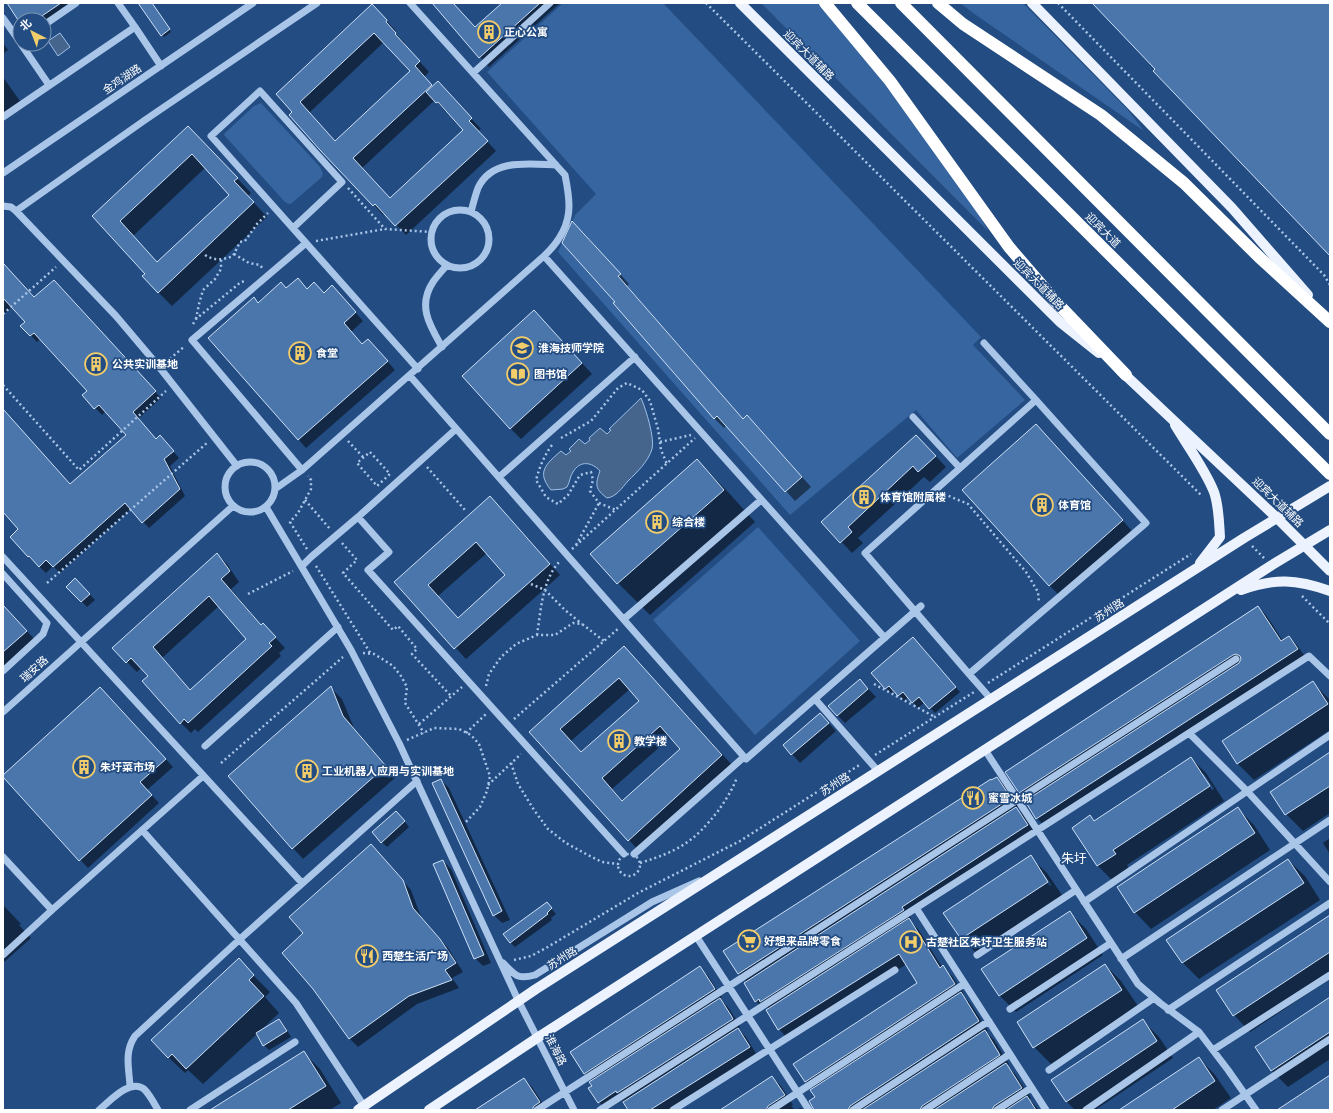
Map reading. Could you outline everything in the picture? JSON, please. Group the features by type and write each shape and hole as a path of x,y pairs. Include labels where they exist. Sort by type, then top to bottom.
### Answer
{"highway":[{"path":"824,3 890,81 1009,248 1058,304 1126,375"},
{"name":"迎宾大道","path":"857,3 1330,474"},
{"name":"迎宾大道","path":"900,3 1330,434"},
{"path":"938,3 963,24 1107,120 1184,184 1259,257 1330,322"}],"main road":[{"name":"迎宾大道辅路","path":"740,3 1060,322 1126,375 1278,518 1330,571"},
{"path":"1032,3 1232,208 1330,322"},
{"path":"1167,413 1215,492 1220,538 1195,570"},
{"name":"苏州路","path":"361,1108 518,1000 1244,538 1330,486"},
{"path":"429,1110 537,1038 1226,595 1330,530"},
{"path":"1226,595 1261,583 1287,581 1311,584 1330,591"}],"street":[{"path":"52,20 76,3"},
{"path":"118,3 161,66"},
{"name":"金鸡湖路","path":"3,173 254,3"},
{"path":"16,211 144,120 317,3"},
{"path":"275,489 302,470 418,369 544,256 565,229 569,207 565,175 410,3"},
{"path":"473,73 550,3"},
{"path":"3,18 12,31"},
{"path":"3,117 135,27"},
{"path":"27,52 49,85"},
{"path":"293,228 342,182 260,91 211,136 418,369"},
{"path":"471,212 478,188 485,176 492,171 504,166 521,164 556,165"},
{"path":"3,206 11,207 16,211 116,316 173,384 236,466"},
{"path":"461,210 471,212 479,217 485,224 489,242 482,259 465,268 456,268 439,260 433,251 431,242 432,232 436,223 442,216 451,211 461,210"},
{"path":"302,470 192,340 306,243"},
{"path":"544,256 885,638"},
{"path":"442,347 428,320 426,309 427,295 432,283 447,265"},
{"path":"969,674 1146,523 984,342"},
{"path":"499,477 634,357"},
{"path":"410,376 744,757"},
{"path":"991,699 969,674 918,609 865,553 1036,400"},
{"path":"913,417 960,468"},
{"path":"302,566 456,429"},
{"path":"252,462 263,466 272,474 275,481 274,496 266,507 260,511 253,512 239,510 228,500 225,485 231,471 236,466 252,462"},
{"path":"625,621 761,500"},
{"name":"瑞安路","path":"3,712 233,506"},
{"name":"淮海路","path":"266,507 351,650 399,743 518,1000 574,1110"},
{"path":"358,517 389,552 368,570 624,854"},
{"path":"3,557 302,883"},
{"path":"3,574 47,623 43,634 3,671"},
{"path":"634,854 744,757 746,759 918,609"},
{"path":"205,746 338,627"},
{"path":"600,1110 1038,831 1309,656 1330,676"},
{"path":"537,1110 1236,660"},
{"path":"815,699 878,771"},
{"path":"1189,733 1247,791 1330,882"},
{"path":"1084,902 1330,735"},
{"path":"985,750 1138,984 1168,1010 1199,1032 1256,1110"},
{"path":"3,955 203,776"},
{"path":"130,1086 128,1060 129,1046 135,1036 240,938 417,781"},
{"path":"1122,959 1330,820"},
{"path":"142,830 296,1002 361,1108"},
{"path":"3,857 52,910"},
{"path":"500,960 517,976 525,978 535,975 652,902 722,871"},
{"path":"977,955 1076,890"},
{"path":"1168,1010 1330,904"},
{"path":"916,908 1046,1110"},
{"path":"696,936 809,1110"},
{"path":"1010,1009 1111,943"},
{"path":"673,1110 895,970"},
{"path":"1213,1050 1330,975"},
{"path":"771,1110 964,984"},
{"path":"1049,1070 1154,998"},
{"path":"853,1110 988,1021"},
{"path":"1086,1110 1199,1032"},
{"path":"1222,1110 1330,1039"},
{"path":"190,1110 295,1042"},
{"path":"926,1110 1010,1054"},
{"path":"99,1110 130,1086 137,1086 143,1089 158,1110"},
{"path":"997,1110 1032,1088"}],"path":[{"path":"706,3 1218,512"},
{"path":"1058,3 1286,235 1324,275 1330,284"},
{"path":"342,182 385,229"},
{"path":"205,255 212,259 226,259 233,256 240,242 245,241 257,224 274,207"},
{"path":"306,243 385,229 432,232"},
{"path":"234,254 250,263 260,265 267,272"},
{"path":"196,319 203,290 215,279 221,269 221,259"},
{"path":"3,314 64,260"},
{"path":"160,368 192,340"},
{"path":"616,510 599,503 590,491 592,480 590,472 580,475 568,495 558,504 546,497 536,480 540,464 555,441 591,421 618,388 627,383 642,390 650,401 658,429 661,450 667,464"},
{"path":"3,385 79,470 173,384"},
{"path":"660,442 702,432"},
{"path":"537,635 545,590 554,568 566,554 702,432"},
{"path":"342,435 363,457"},
{"path":"47,583 214,437"},
{"path":"370,452 390,474 377,486 357,463 363,457 370,452"},
{"path":"421,461 465,510"},
{"path":"934,491 968,504 1026,572 1038,592 1040,614"},
{"path":"305,500 357,560 343,573 393,630 398,626 417,649 412,654 451,696"},
{"path":"575,546 599,503"},
{"path":"1244,538 1272,566"},
{"path":"500,960 519,960 531,956 551,946 638,893 740,841 1193,553"},
{"path":"248,594 302,566"},
{"path":"1287,581 1330,624"},
{"path":"531,584 545,590 565,610 604,641"},
{"path":"507,725 625,621"},
{"path":"484,699 489,674 501,657 516,644 537,635 555,635 573,623 582,624"},
{"path":"221,763 351,650 374,654 393,666 401,676 406,687 405,702 424,733"},
{"path":"419,724 468,681"},
{"path":"874,684 935,717"},
{"path":"466,732 492,708"},
{"path":"399,743 434,728 459,729 471,735 479,744 490,776 480,807 464,824"},
{"path":"488,785 528,748"},
{"path":"640,863 678,848 694,838 702,830 723,804 735,784 744,757"},
{"path":"511,763 518,784 548,829 566,843 586,854 602,862 618,864"},
{"path":"624,854 634,854 640,863 639,871 629,876 622,874 618,864 619,858 624,854"}],"shaded area":[{"path":"563,3 663,3 981,337 973,345 1025,400 957,458 916,410 790,515 558,252 575,215 596,194 487,72"},
{"path":"761,3 819,3 866,59 976,208 988,231"},
{"path":"960,3 1023,3 1128,110 1144,131 973,13"},
{"path":"60,33 70,47 58,56 52,47 52,38"},
{"path":"261,103 320,167 323,174 322,177 289,204 285,202 224,135 254,106"},
{"path":"641,398 651,431 653,444 652,449 642,466 619,492 607,498 603,495 597,486 600,471 590,464 583,464 576,468 567,487 563,489 551,490 544,478 547,464 561,451 566,455 571,451 569,449 579,439 585,444 600,428 607,434 611,430 609,429"},
{"path":"758,527 860,641 755,735 653,620"}],"building":[{"path":"7,3 61,3 48,12 13,12"},
{"path":"138,3 152,3 170,29 161,36"},
{"name":"正心公寓","path":"432,3 453,3 475,27 502,3 540,3 479,58"},
{"path":"1092,3 1330,3 1330,256 1153,71 1155,69"},
{"path":"372,4 387,20 386,22 396,33 395,34 420,61 415,66 432,85 353,158 390,198 463,130 438,102 436,103 426,92 438,81 472,118 469,121 488,141 395,226 375,204 373,206 320,150 289,115 292,112 276,94","holes":["374,33 410,71 335,141 300,102"]},
{"path":"188,126 238,178 234,181 254,202 158,293 142,276 145,274 92,216","holes":["192,154 229,195 157,262 120,221"]},
{"path":"572,221 621,274 618,276 743,419 747,415 802,477 785,492 717,416 714,419 613,303 615,302 562,243"},
{"path":"3,263 34,297 54,280 156,391 133,412 156,439 160,435 174,451 164,459 180,489 142,523 125,503 53,567 46,560 39,567 10,537 18,529 3,512 3,409 70,484 126,435 99,405 94,409 82,395 87,391 34,333 30,336 20,326 25,322 3,298"},
{"name":"食堂","path":"298,278 307,289 314,282 324,293 332,285 356,312 344,323 362,344 368,339 388,361 298,440 208,338 254,297 258,303 281,282 286,288"},
{"name":"图书馆","path":"534,310 582,363 510,429 462,376"},
{"name":"体育馆","path":"1036,424 1123,520 1049,586 962,490"},
{"name":"体育馆附属楼","path":"916,435 936,456 918,472 913,466 848,527 852,532 840,543 821,522"},
{"name":"综合楼","path":"697,459 724,490 617,584 590,554"},
{"path":"490,496 550,564 454,649 394,582","holes":["476,542 505,575 458,618 428,585"]},
{"path":"217,553 230,571 221,579 261,625 263,623 276,637 269,643 272,646 188,723 184,719 180,724 142,681 148,676 131,658 126,663 112,648","holes":["209,596 246,639 190,690 153,647"]},
{"path":"75,578 90,594 81,602 66,587"},
{"path":"3,605 27,631 3,652"},
{"path":"1258,606 1281,641 1289,636 1298,649 1036,819 1025,801 1239,663 1241,659 1240,656 1236,654 1233,655 1019,793 1005,772"},
{"path":"913,637 956,687 929,709 919,697 912,703 903,692 898,696 889,686 885,689 871,673"},
{"name":"教学楼","path":"624,646 722,755 628,841 529,732","holes":["619,678 639,701 581,752 560,729","660,726 680,749 622,801 602,778"]},
{"path":"860,679 868,689 837,716 828,706"},
{"path":"1313,681 1328,704 1237,764 1222,741"},
{"name":"工业机器人应用与实训基地","path":"331,686 343,716 386,766 292,849 228,776"},
{"name":"朱圩菜市场","path":"100,687 166,759 140,782 152,795 79,861 3,777 3,775"},
{"path":"820,713 829,723 791,755 783,745"},
{"path":"1330,752 1330,786 1285,815 1270,792"},
{"path":"1191,757 1210,786 1113,850 1116,854 1097,866 1072,828 1090,815 1094,821"},
{"path":"997,777 1011,798 738,974 723,951 991,779"},
{"path":"441,779 502,911 493,916 432,783"},
{"path":"1016,807 1028,825 902,907 904,910 760,1002 759,999 755,1002 744,983"},
{"path":"1238,807 1255,833 1134,913 1117,887"},
{"path":"396,811 405,821 381,843 372,832"},
{"path":"371,844 403,880 413,908 440,939 456,963 445,970 452,980 409,996 349,1039 313,989 282,953 303,933 289,917"},
{"path":"1031,855 1048,882 961,939 943,913"},
{"path":"1288,859 1304,883 1182,963 1166,940"},
{"path":"443,860 484,955 474,959 433,864"},
{"path":"547,902 552,908 547,913 548,914 510,943 503,934"},
{"path":"1070,911 1087,938 999,996 981,969"},
{"path":"1330,915 1330,952 1233,1016 1216,990"},
{"path":"909,918 940,968 943,965 955,984 805,1082 793,1064 917,983 899,954 778,1030 766,1010"},
{"path":"239,958 254,975 249,980 264,996 186,1069 172,1054 168,1058 151,1040"},
{"path":"1105,964 1122,990 1033,1048 1017,1022"},
{"path":"700,966 715,989 584,1074 570,1052"},
{"path":"961,992 979,1021 850,1106 848,1110 814,1110 809,1101 815,1097 810,1090"},
{"path":"1330,997 1330,1032 1271,1071 1255,1047"},
{"path":"720,998 733,1019 617,1093 616,1091 598,1103 588,1088 592,1086 589,1082"},
{"path":"279,1019 287,1031 263,1046 256,1033"},
{"path":"1143,1019 1157,1041 1066,1102 1051,1080"},
{"path":"738,1028 750,1047 650,1110 628,1110 623,1102"},
{"path":"985,1030 1000,1055 922,1106 920,1110 862,1110"},
{"path":"304,1051 326,1086 288,1110 210,1110"},
{"path":"1199,1057 1215,1081 1172,1110 1119,1110"},
{"path":"1006,1063 1022,1088 994,1106 992,1110 934,1110"},
{"path":"1330,1075 1330,1110 1277,1110"},
{"path":"772,1076 785,1095 768,1106 766,1110 720,1110"},
{"path":"524,1078 540,1102 534,1106 532,1110 475,1110"},
{"path":"1027,1096 1036,1110 1006,1110"}],"place":[{"name":"正心公寓","path":"489,32"},
{"name":"淮海技师学院","path":"522,348"},
{"name":"食堂","path":"300,353"},
{"name":"公共实训基地","path":"96,364"},
{"name":"图书馆","path":"518,374"},
{"name":"体育馆附属楼","path":"864,497"},
{"name":"体育馆","path":"1042,505"},
{"name":"综合楼","path":"657,522"},
{"name":"教学楼","path":"619,741"},
{"name":"朱圩菜市场","path":"84,767"},
{"name":"工业机器人应用与实训基地","path":"307,771"},
{"name":"蜜雪冰城","path":"973,798"},
{"name":"好想来品牌零食","path":"749,941"},
{"name":"古楚社区朱圩卫生服务站","path":"911,942"},
{"name":"西楚生活广场","path":"367,956"}],"district":[{"name":"朱圩","path":"1074,858"}]}
